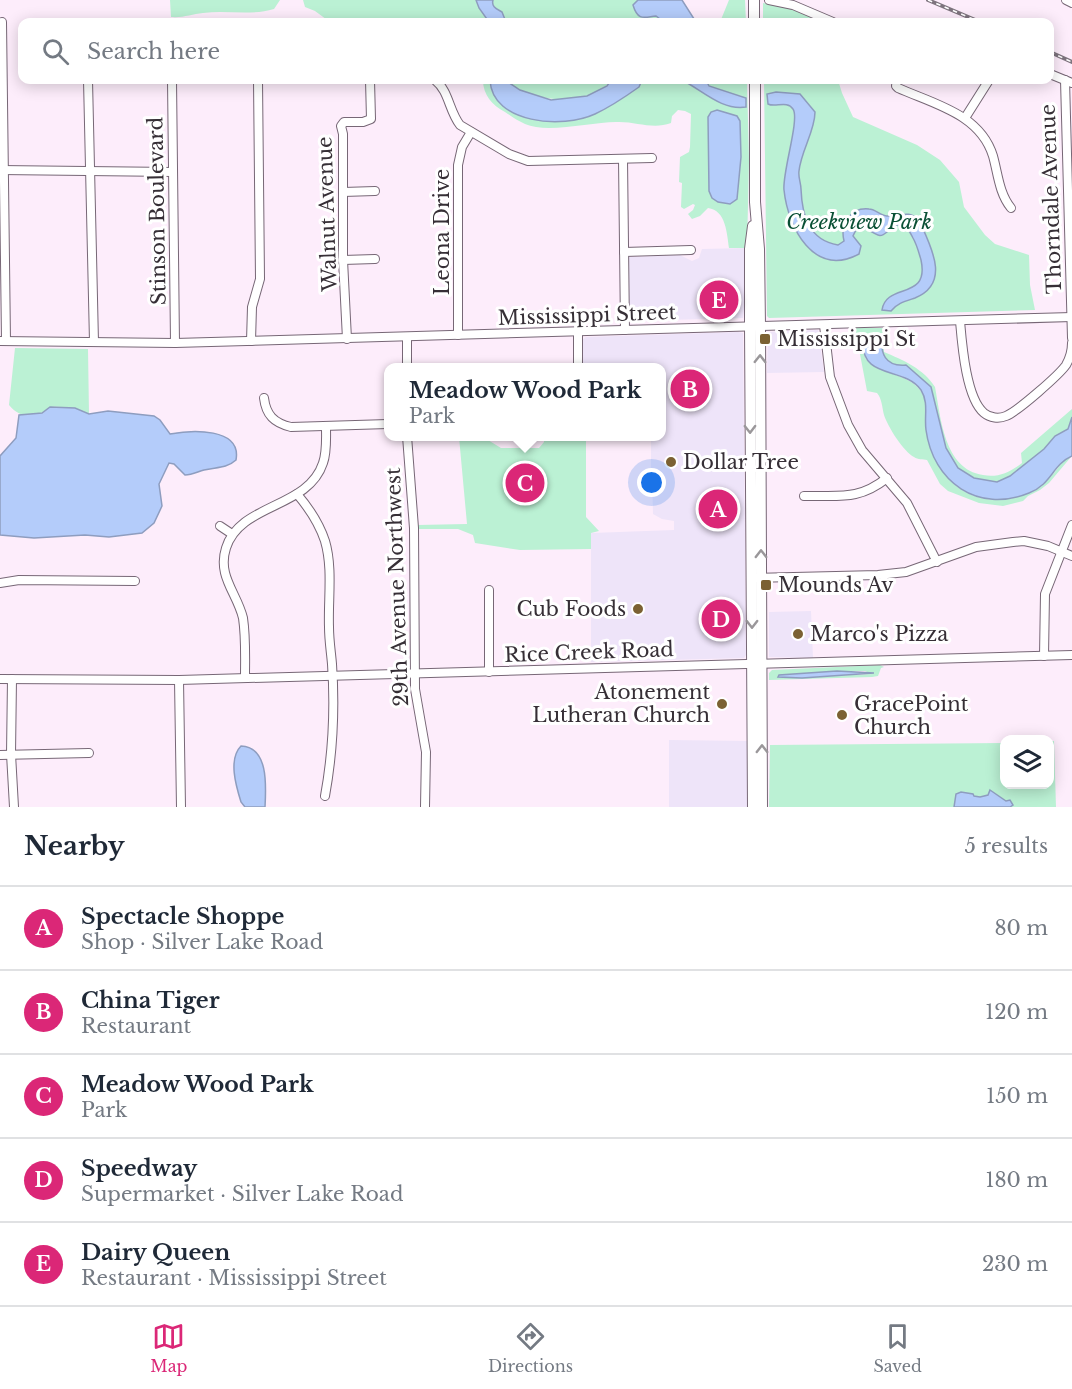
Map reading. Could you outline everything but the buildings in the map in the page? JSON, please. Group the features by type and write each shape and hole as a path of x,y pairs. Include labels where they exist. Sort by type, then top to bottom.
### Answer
{"main road":[{"path":"754,0 754,18"},
{"path":"754,84 755,202 750,249 755,326 756,578 762,807"},
{"path":"753,807 758,664"}],"street":[{"path":"769,0 793,5 824,18"},
{"path":"1066,0 1072,3"},
{"path":"2,22 3,341"},
{"path":"1054,76 1068,82"},
{"name":"Thorndale Avenue","path":"1068,82 1072,338"},
{"path":"88,84 94,342"},
{"name":"Stinson Boulevard","path":"172,84 175,343"},
{"path":"251,341 252,307 260,279 258,84"},
{"name":"Walnut Avenue","path":"347,339 342,124 367,122 371,119 370,84"},
{"path":"439,84 444,89 455,119 471,132 509,154 528,161 652,158"},
{"path":"896,84 898,88 965,118 980,132 993,158 1004,198 1011,208"},
{"path":"965,118 986,84"},
{"name":"Leona Drive","path":"458,335 458,165 462,147 471,132"},
{"path":"623,159 625,330"},
{"path":"2,170 173,172"},
{"path":"343,192 375,191"},
{"path":"624,252 691,250"},
{"path":"344,260 375,259"},
{"name":"Mississippi Street","path":"3,341 175,343 1071,317"},
{"path":"960,321 965,369 979,408 992,417 1000,418 1011,413 1056,376 1067,363 1072,342"},
{"path":"824,325 830,377 840,408 862,450 907,503 937,562"},
{"path":"578,332 578,363"},
{"path":"407,337 407,363"},
{"path":"264,398 267,412 280,424 297,428 384,424"},
{"path":"245,678 242,613 224,573 224,556 231,534 242,524 297,494 313,482 321,470 326,453 326,427"},
{"name":"29th Avenue Northwest","path":"407,441 414,528 415,674 417,703 426,752 425,807"},
{"path":"804,496 860,494 875,488 887,478"},
{"path":"297,494 314,516 327,550 333,676 332,742 325,796"},
{"path":"1044,656 1045,594 1072,525"},
{"path":"220,526 231,534"},
{"path":"756,578 878,575 906,572 976,546 1002,542 1036,543 1072,556"},
{"path":"0,583 19,580 135,581"},
{"path":"489,590 489,672"},
{"name":"Rice Creek Road","path":"0,679 179,680 1072,656"},
{"path":"12,679 14,807"},
{"path":"179,680 182,807"},
{"path":"0,755 89,753"}],"shaded area":[{"path":"747,248 746,308 743,318 628,321 629,257 680,255 692,261 699,258 702,249"},
{"path":"818,330 824,372 767,373 768,332"},
{"path":"743,333 746,655 744,658 591,662 591,533 674,530 674,521 662,519 653,514 652,478 654,477 651,468 651,441 666,441 666,363 582,363 582,340 586,337"},
{"path":"811,611 813,658 769,657 769,612"},
{"path":"669,740 749,741 749,807 669,807"}],"green space":[{"path":"170,0 280,0 274,9 265,11 212,12 171,17"},
{"path":"303,0 476,0 486,18 325,18 305,7"},
{"path":"493,0 638,0 633,6 659,18 504,18"},
{"path":"729,0 745,0 746,18 722,18"},
{"path":"763,3 786,7 812,18 763,18"},
{"path":"483,84 490,84 491,90 549,122 595,114 641,84 689,84 723,104 743,96 732,95 708,84 747,84 749,161 747,248 729,248 719,213 708,208 700,216 692,219 688,214 695,205 684,209 681,207 680,157 689,152 691,114 678,110 672,116 671,123 657,126 606,122 557,128 534,127 496,106 487,95","holes":["741,135 737,199 718,202 712,198 709,191"]},
{"path":"510,84 607,84 602,90 589,96 559,100 528,94"},
{"name":"Creekview Park","path":"764,84 839,84 853,117 917,145 940,160 959,182 964,207 985,235 995,244 1029,255 1030,285 1035,310 769,318 767,316"},
{"path":"855,328 884,328 884,352 912,366 925,375 935,387 943,427 952,453 970,471 994,476 1013,469 1022,463 1021,453 1072,409 1068,429 1055,436 1044,449 1011,476 997,482 974,478 961,471 951,459 946,448 931,387 906,365 893,364 885,358 882,348 882,336 876,333 867,337 863,349 872,365 913,383 920,390 925,402 929,443 934,458 951,481 961,490 987,499 1001,500 1017,497 1039,488 1066,458 1071,457 1049,483 1023,501 1003,506 979,503 948,491 940,484 927,460 916,458 901,444 886,420 879,395 867,391"},
{"path":"15,348 88,349 89,414 67,408 51,407 44,412 29,416 13,409 9,405"},
{"path":"459,441 490,441 501,448 539,448 544,441 586,441 586,517 599,531 591,533 591,549 520,550 475,543 473,535 458,529 418,529 417,525 467,524"},
{"path":"880,665 884,667 881,668 878,676 872,677 769,680 769,673 772,670","holes":["865,671 872,674 785,678 779,675"]},
{"path":"1054,741 1056,807 769,807 770,745 1000,743 1000,789 1054,789"}],"water":[{"path":"476,0 493,0 494,6 502,12 504,18 486,18"},
{"path":"638,0 682,0 693,18 642,17 637,14 633,5"},
{"path":"491,84 511,84 520,90 551,100 587,96 608,84 640,84 617,102 595,114 565,121 531,119 516,114 503,106 494,95"},
{"path":"688,84 708,84 746,98 746,107 729,106 712,99"},
{"path":"776,92 800,94 815,112 799,173 803,208 813,232 820,238 838,245 844,241 845,223 848,218 862,209 873,210 887,216 907,214 915,217 919,220 935,263 933,283 926,291 899,304 891,311 882,310 885,301 914,286 922,273 916,243 902,225 896,225 882,236 865,228 856,230 853,236 861,246 859,254 843,260 829,259 817,254 806,245 791,219 784,190 795,115 793,109 788,105 768,104 767,94"},
{"path":"717,110 737,116 740,121 741,157 737,199 730,204 718,202 712,198 709,191 708,117 711,112"},
{"path":"873,334 882,336 885,358 893,364 906,365 931,387 946,448 958,468 974,478 997,482 1010,476 1044,449 1055,436 1068,429 1072,417 1072,456 1060,464 1043,485 1029,493 1010,498 992,499 976,496 961,489 938,465 930,448 926,430 926,405 921,390 914,383 869,362 864,353 863,341"},
{"path":"50,407 75,408 89,414 108,411 154,416 160,420 170,434 202,432 223,436 231,441 236,449 236,460 225,466 185,475 174,464 169,463 159,484 162,506 154,523 142,533 109,537 85,535 34,538 0,535 0,456 16,438 19,415 42,413"},
{"path":"837,671 874,673 802,678 778,677 779,675"},
{"path":"241,746 250,748 261,760 266,789 265,807 245,807 241,802 235,781 234,765 237,751"},
{"path":"990,790 1006,801 1010,800 1013,805 1010,807 954,807 956,794 961,792 980,797 988,795"}],"railway":[{"path":"928,0 971,18"},
{"path":"1054,54 1072,62"}],"place":[{"name":"Dairy Queen","path":"719,300"},
{"name":"Mississippi St","path":"765,339"},
{"name":"China Tiger","path":"690,389"},
{"name":"Dollar Tree","path":"671,462"},
{"name":"Meadow Wood Park","path":"525,483"},
{"name":"Spectacle Shoppe","path":"718,509"},
{"name":"Mounds Av","path":"766,585"},
{"name":"Cub Foods","path":"638,609"},
{"name":"Speedway","path":"721,619"},
{"name":"Marco's Pizza","path":"798,634"},
{"name":"Atonement Lutheran Church","path":"722,704"},
{"name":"GracePoint Church","path":"842,715"}]}
